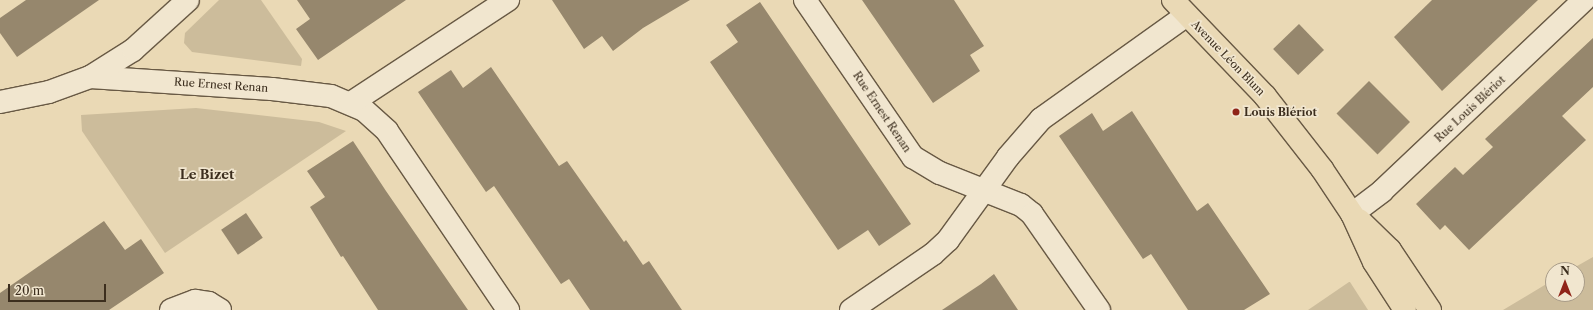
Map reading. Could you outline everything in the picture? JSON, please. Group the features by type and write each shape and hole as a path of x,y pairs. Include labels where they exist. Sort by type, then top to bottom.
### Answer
{"main road":[{"name":"Avenue Léon Blum","path":"1180,7 1265,96 1352,214 1390,250 1430,310"},
{"name":"Avenue Léon Blum","path":"1352,214 1374,262 1405,310"}],"street":[{"path":"0,102 43,94 90,77 133,50 188,0"},
{"path":"351,103 508,0"},
{"name":"Rue Ernest Renan","path":"805,0 913,157 940,173 1021,205 1032,214 1099,310"},
{"name":"Rue Louis Blériot","path":"1352,214 1382,191 1584,0"},
{"path":"851,310 933,254 952,236 1008,157 1041,119 1180,7"},
{"name":"Rue Ernest Renan","path":"90,77 272,89 331,96 351,103 372,116 387,132 508,310"},
{"path":"171,310 195,301 209,303 220,310"}],"shaded area":[{"path":"219,0 261,0 302,59 301,66 192,52 184,43 185,33"},
{"path":"196,108 319,122 346,131 165,253 82,131 81,115"},
{"path":"1593,257 1593,310 1503,310 1545,285 1545,302 1585,302 1584,262"},
{"path":"1349,282 1368,310 1308,310"}],"building":[{"path":"26,0 99,0 17,57 0,33 0,18"},
{"path":"297,0 406,0 318,60 296,29 310,19"},
{"path":"552,0 690,0 643,28 613,51 602,36 584,49"},
{"path":"862,0 954,0 984,46 970,55 980,71 933,103"},
{"path":"1432,0 1538,0 1442,91 1394,37"},
{"path":"760,2 911,224 879,246 868,230 838,250 710,62 738,42 726,25"},
{"path":"1299,24 1324,50 1298,75 1273,49"},
{"path":"1593,38 1593,87 1562,116 1586,140 1469,250 1445,225 1440,230 1416,204 1455,167 1463,175 1493,147 1485,139"},
{"path":"491,67 559,166 567,161 624,242 626,240 643,265 649,261 682,310 590,310 569,279 561,284 494,186 486,192 418,92 451,70 463,88"},
{"path":"1369,81 1410,122 1377,155 1336,114"},
{"path":"1132,111 1197,211 1208,203 1270,294 1244,310 1188,310 1151,254 1143,259 1059,136 1092,113 1103,131"},
{"path":"353,141 468,310 378,310 343,256 341,257 310,207 325,197 307,171"},
{"path":"246,213 263,238 238,255 221,230"},
{"path":"104,221 125,250 141,239 164,273 109,310 0,310 0,293"},
{"path":"994,274 1018,310 942,310 981,284"}],"place":[{"name":"Louis Blériot","path":"1236,112"}],"district":[{"name":"Le Bizet","path":"207,174"}]}
